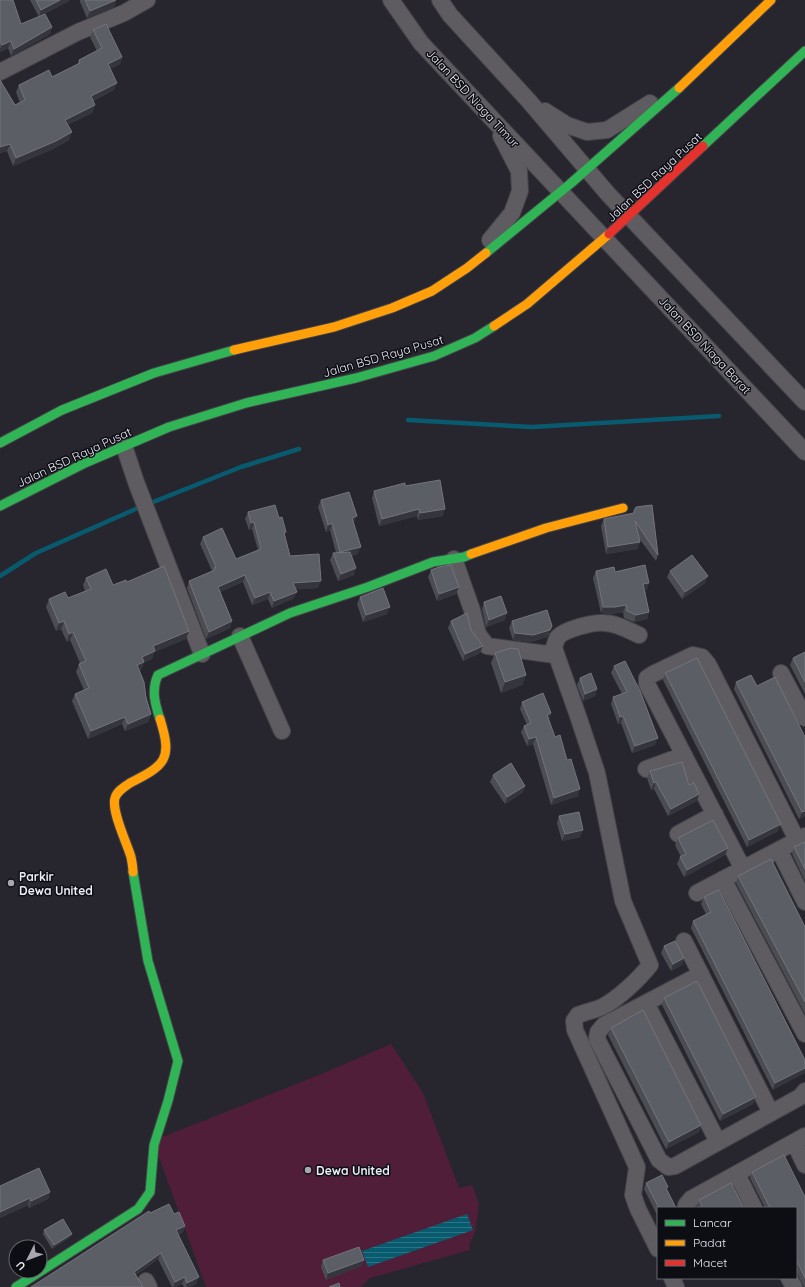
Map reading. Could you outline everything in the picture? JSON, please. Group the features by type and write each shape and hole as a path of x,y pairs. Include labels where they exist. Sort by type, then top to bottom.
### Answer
{"main road":[{"path":"0,443 62,410 154,373 237,349 334,327 392,308 432,291 467,268 587,170 690,78 771,0"},
{"name":"Jalan BSD Raya Pusat","path":"0,506 85,463 169,427 246,403 356,378 434,356 474,338 527,304 630,217 805,51"},
{"path":"16,1287 138,1209 150,1192 154,1145 168,1102 178,1061 148,962 131,858 114,808 114,800 118,791 126,785 152,773 162,762 165,755 166,743 154,692 155,680 158,675 290,613 368,587 433,562 454,560 546,528 623,508"}],"street":[{"path":"0,72 78,32 124,13 147,0"},
{"name":"Jalan BSD Niaga Timur","path":"391,0 421,43 604,239"},
{"path":"440,0 450,15 528,100 608,194 805,402"},
{"path":"528,100 567,126 586,132 607,130 690,78"},
{"path":"467,268 512,213 520,191 519,171 492,119"},
{"name":"Jalan BSD Niaga Barat","path":"604,239 805,452"},
{"path":"124,446 136,482 202,654"},
{"path":"454,560 472,610 478,634 487,646 555,655"},
{"path":"639,636 614,624 603,623 586,625 575,628 559,636 555,642 554,648 555,655 577,712 597,773 623,901 650,965 613,1000 601,1008 578,1015 574,1021 575,1030 637,1167 633,1195 638,1209 657,1246"},
{"path":"240,636 282,731"},
{"path":"697,893 723,879 743,869 779,850 801,838 708,664 702,657 693,655 653,674 647,678 647,684 743,869"},
{"path":"781,674 805,718"},
{"path":"646,769 684,755"},
{"path":"678,834 715,814"},
{"path":"779,850 805,902"},
{"path":"723,879 805,1034"},
{"path":"684,941 771,1113"},
{"path":"701,974 604,1025 598,1032 597,1039 659,1160 668,1167 675,1166 800,1097 805,1091"},
{"path":"646,1003 718,1142"},
{"path":"686,1207 686,1204 691,1199 799,1139 805,1165"},
{"path":"737,1174 754,1207"}],"shaded area":[{"name":"Dewa United","path":"391,1044 423,1093 459,1188 472,1185 479,1204 475,1232 469,1245 470,1250 370,1278 361,1287 206,1287 158,1154 160,1138 319,1075"}],"water":[{"path":"467,1214 473,1230 368,1267 362,1251"}],"building":[{"path":"0,0 13,0 21,24 45,14 52,27 14,49 11,41 2,45 0,42"},
{"path":"36,0 60,0 41,10"},
{"path":"85,0 116,0 90,11"},
{"path":"106,24 122,57 108,64 117,83 91,96 95,105 65,120 72,132 56,141 16,158 10,144 0,147 0,80 15,105 25,100 19,85 49,70 52,77 80,63 79,60 102,48 93,30"},
{"path":"440,480 445,509 420,513 419,509 382,519 374,491 405,483 405,486"},
{"path":"349,492 357,516 352,518 361,547 340,552 332,523 328,525 321,500"},
{"path":"275,505 279,518 282,517 286,532 284,533 290,556 319,554 321,581 293,583 297,592 274,601 270,592 255,598 245,575 218,587 232,621 209,632 189,581 215,570 214,568 216,567 203,537 222,528 236,559 261,549 254,522 251,523 248,512"},
{"path":"652,505 658,555 635,521 640,542 608,547 604,519 634,513 636,507"},
{"path":"350,552 356,568 341,574 333,553"},
{"path":"692,555 708,576 685,592 670,571"},
{"path":"451,565 459,587 439,594 431,570"},
{"path":"645,565 649,583 643,584 649,612 636,615 627,611 626,605 603,607 596,571 614,567 615,572"},
{"path":"164,566 189,631 153,646 155,651 142,657 144,662 137,665 144,682 146,698 151,714 128,724 125,717 91,731 75,694 89,688 79,664 86,661 73,632 69,634 64,621 59,623 49,599 65,592 68,598 91,589 86,578 106,569 113,585 126,580 127,582"},
{"path":"383,588 390,607 366,615 360,597"},
{"path":"501,596 507,613 489,620 484,602"},
{"path":"547,610 552,626 550,630 533,635 515,633 512,621"},
{"path":"467,613 471,630 483,646 465,654 451,621"},
{"path":"511,648 518,649 526,675 505,682 495,653"},
{"path":"805,652 805,682 793,658"},
{"path":"697,658 781,824 749,840 665,673"},
{"path":"625,661 640,691 658,738 635,746 623,716 620,717 613,697 627,692 614,666"},
{"path":"591,673 597,689 585,694 580,678"},
{"path":"751,675 757,686 775,677 805,737 805,811 802,812 736,682"},
{"path":"543,693 551,713 547,715 555,737 560,735 567,760 571,759 580,789 554,798 536,737 529,739 524,726 531,723 522,702"},
{"path":"682,762 689,785 694,783 699,794 671,809 656,782 654,783 650,771"},
{"path":"511,763 525,786 507,797 493,775"},
{"path":"579,812 583,830 565,834 559,816"},
{"path":"713,820 728,848 687,870 680,857 686,854 678,838"},
{"path":"805,842 805,869 794,847"},
{"path":"771,859 805,927 805,1002 738,876"},
{"path":"719,890 805,1060 805,1068 775,1083 693,921 711,912 704,897"},
{"path":"675,941 684,958 673,964 664,946"},
{"path":"697,981 756,1097 723,1114 664,998"},
{"path":"643,1010 701,1125 669,1142 611,1028"},
{"path":"784,1155 805,1197 805,1278 797,1261 797,1207 770,1207 752,1172"},
{"path":"39,1168 50,1192 31,1201 30,1198 0,1212 0,1186"},
{"path":"662,1175 668,1187 666,1188 676,1207 658,1207 646,1183"},
{"path":"731,1183 743,1207 702,1207 699,1200"},
{"path":"169,1204 174,1214 179,1212 185,1226 176,1230 199,1277 187,1283 185,1277 175,1282 161,1253 134,1272 143,1287 31,1287 43,1279 48,1279 48,1276 149,1211 150,1213"},
{"path":"63,1219 72,1234 54,1245 44,1230"},
{"path":"359,1247 364,1260 328,1273 323,1260"},
{"path":"339,1283 340,1287 329,1287"}],"waterway":[{"path":"408,420 532,427 719,416"},
{"path":"0,576 36,553 138,508 241,467 299,449"}],"traffic: fast":[{"path":"703,146 805,51"},
{"path":"486,253 570,184 679,88"},
{"path":"0,506 85,463 169,427 246,403 356,378 434,356 475,338 494,326"},
{"path":"0,443 62,410 154,373 234,350"},
{"path":"160,719 154,692 158,675 290,613 368,587 433,562 464,557 471,554"},
{"path":"16,1287 138,1209 150,1192 154,1145 168,1101 178,1061 148,961 133,872"}],"traffic: slow":[{"path":"679,88 771,0"},
{"path":"494,326 527,304 609,234"},
{"path":"234,350 334,327 392,308 432,291 467,268 486,253"},
{"path":"471,554 546,528 623,508"},
{"path":"133,872 131,857 115,811 115,798 117,793 123,788 151,771 163,760 166,744 160,719"}],"traffic: jam":[{"path":"609,234 703,146"}],"place":[{"name":"Parkir Dewa United","path":"11,883"},
{"name":"Dewa United","path":"308,1170"}]}
